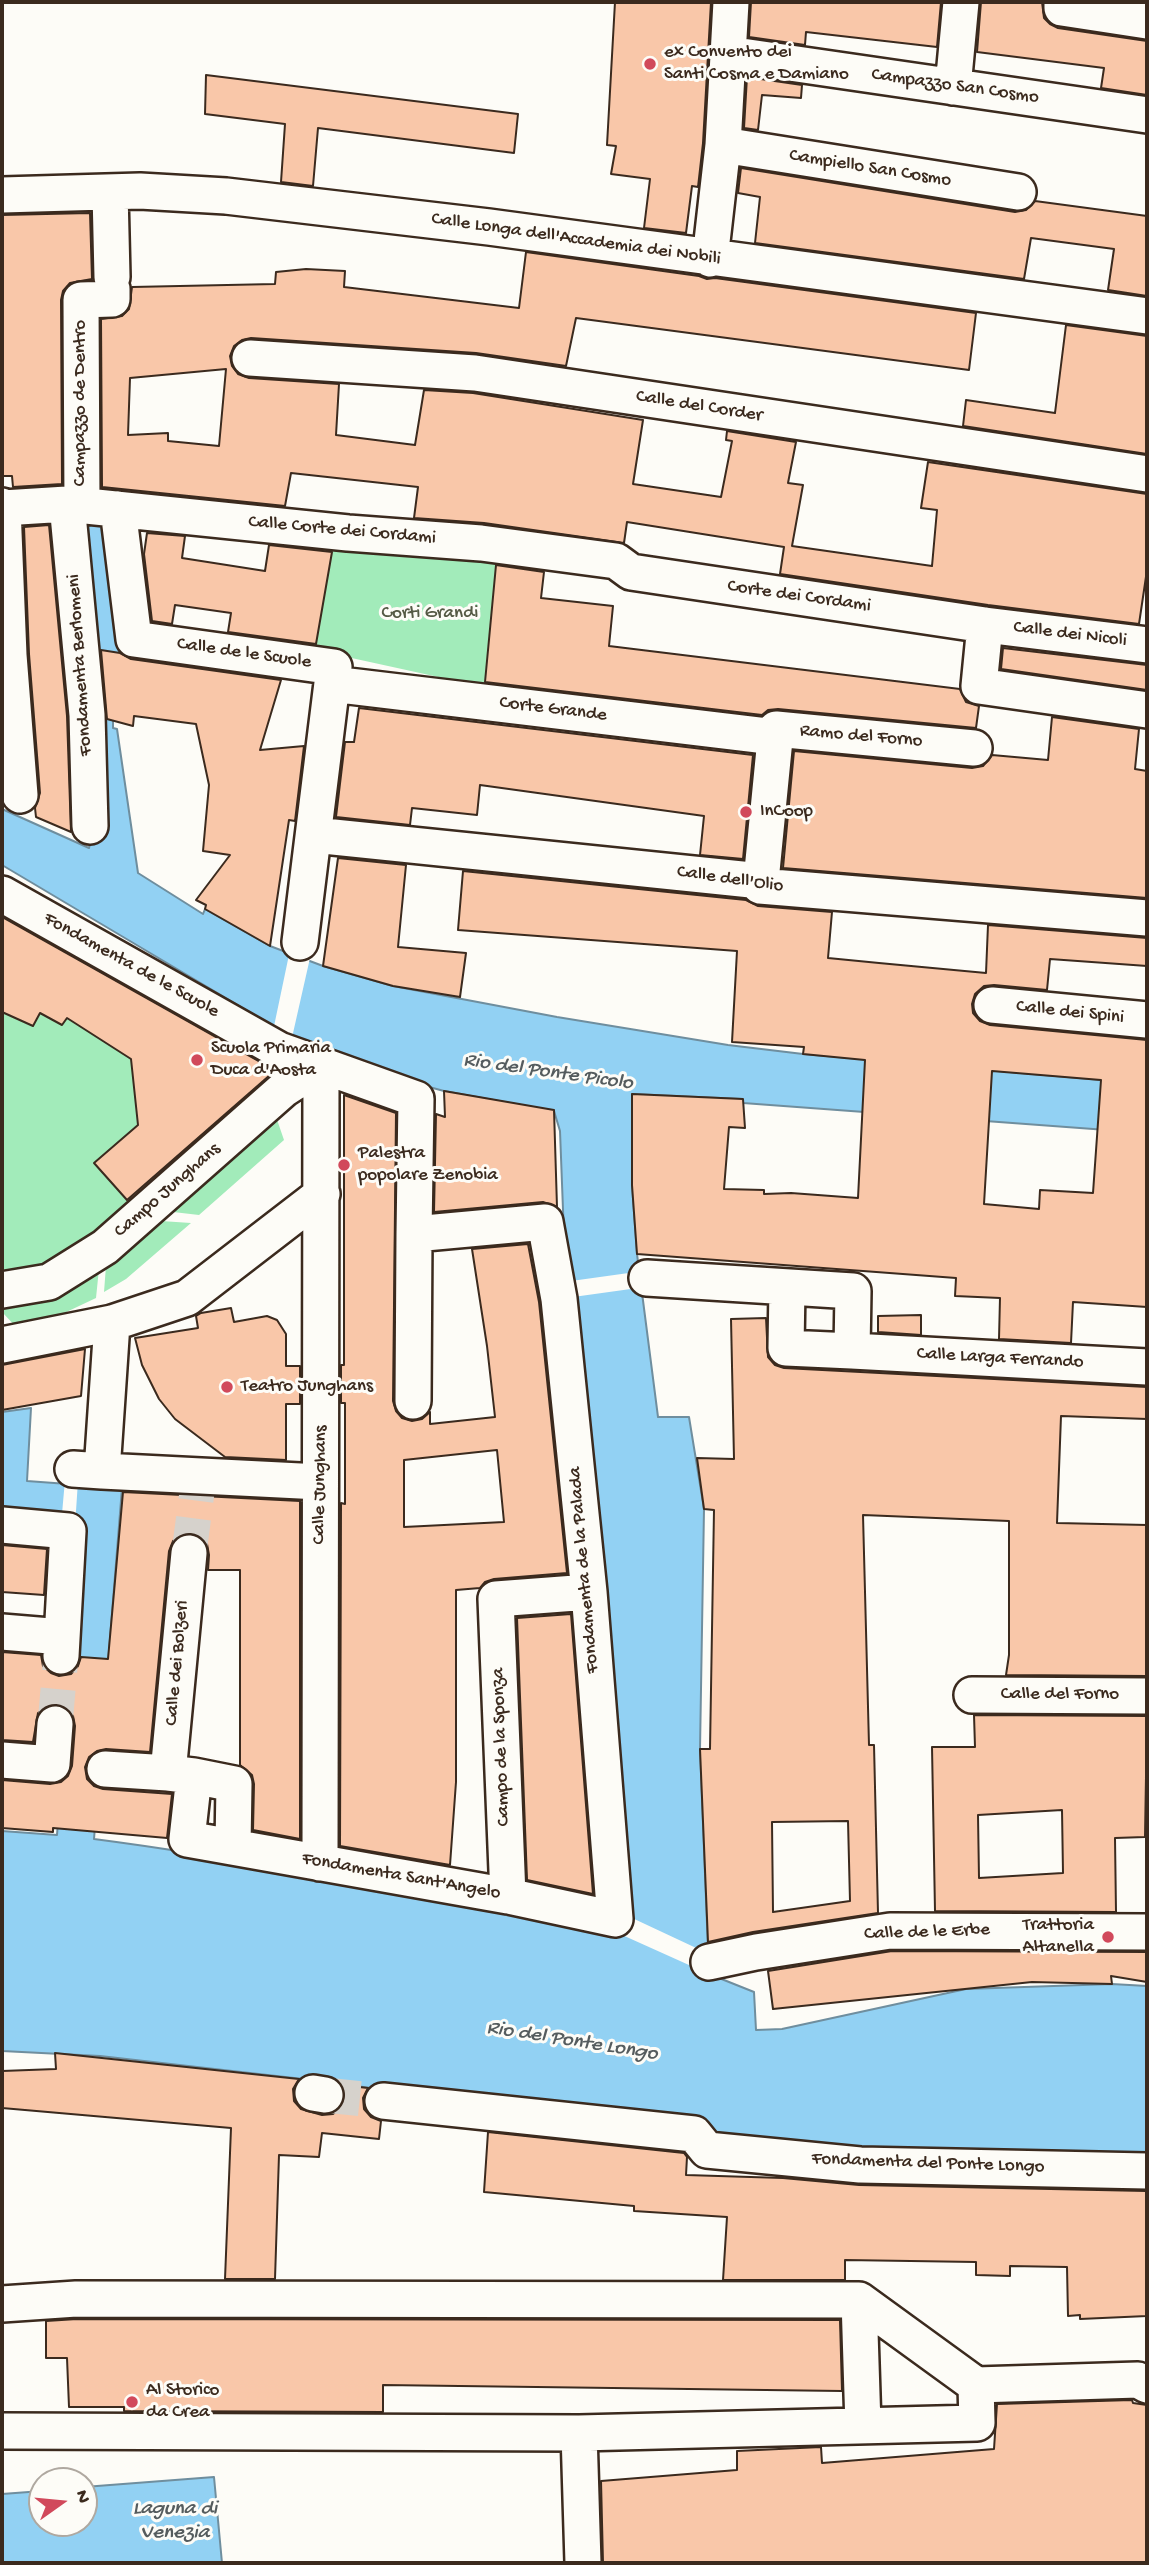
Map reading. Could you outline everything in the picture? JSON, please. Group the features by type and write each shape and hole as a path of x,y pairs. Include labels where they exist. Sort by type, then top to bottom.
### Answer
{"street":[{"path":"710,259 723,145 731,2"},
{"path":"953,87 961,2"},
{"path":"1062,2 1062,8 1147,21"},
{"name":"Campazzo San Cosmo","path":"728,54 1147,115"},
{"name":"Campiello San Cosmo","path":"723,145 1018,192"},
{"name":"Calle Longa dell'Accademia dei Nobili","path":"2,195 139,191 226,196 489,227 1147,316"},
{"name":"Campazzo de Dentro","path":"74,505 81,300 112,299 110,192"},
{"name":"Calle del Corder","path":"250,358 475,373 1147,474"},
{"name":"Calle Corte dei Cordami","path":"3,507 74,505 348,533 481,543 616,561"},
{"name":"Fondamenta Berlomeni","path":"74,505 87,715 90,826"},
{"path":"3,507 5,655 20,795"},
{"name":"Calle de le Scuole","path":"118,509 134,639 334,667 300,942"},
{"name":"Corte dei Cordami","path":"616,561 631,572 988,625"},
{"path":"988,625 979,686 1147,710"},
{"name":"Calle dei Nicoli","path":"988,625 1147,645"},
{"name":"Corte Grande","path":"332,684 775,737"},
{"name":"Ramo del Forno","path":"761,881 776,729 974,748"},
{"name":"Calle dell'Olio","path":"314,835 761,881 760,886 1147,918"},
{"name":"Fondamenta de le Scuole","path":"2,894 279,1050 416,1099 414,1234"},
{"name":"Calle dei Spini","path":"992,1005 1147,1020"},
{"name":"Calle Junghans","path":"320,1863 321,1065"},
{"name":"Campo Junghans","path":"2,1290 49,1282 105,1247 284,1089 321,1065"},
{"path":"2,1345 112,1323 187,1298 321,1194"},
{"name":"Fondamenta de la Palada","path":"414,1234 545,1222 559,1299 589,1592 615,1920"},
{"path":"414,1234 414,1402"},
{"path":"648,1278 853,1291 852,1351"},
{"name":"Calle Larga Ferrando","path":"787,1287 786,1348 1147,1367"},
{"path":"112,1323 87,1470 198,1485 320,1482"},
{"path":"2,1525 68,1531 61,1646 2,1632"},
{"name":"Calle dei Bolzeri","path":"187,1839 181,1774 192,1570"},
{"name":"Campo de la Sponza","path":"508,1896 496,1599 589,1592"},
{"name":"Calle del Forno","path":"972,1695 1147,1696"},
{"path":"2,1760 52,1764 55,1724"},
{"path":"105,1769 181,1774 234,1784 233,1847"},
{"name":"Fondamenta Sant'Angelo","path":"187,1839 508,1896 615,1920"},
{"name":"Calle de le Erbe","path":"709,1962 890,1931 1147,1932"},
{"name":"Fondamenta del Ponte Longo","path":"383,2101 694,2134 707,2150 846,2164 1147,2171"},
{"path":"2,2305 76,2299 859,2300 976,2385 1138,2380 1147,2385"},
{"path":"859,2300 863,2426"},
{"path":"2,2431 579,2434 977,2423 976,2385"},
{"path":"579,2434 583,2563"}],"green space":[{"name":"Corti Grandi","path":"333,545 496,562 484,687 315,650"},
{"path":"2,1012 33,1026 40,1013 62,1025 67,1018 120,1052 128,1049 139,1065 133,1072 136,1111 143,1114 136,1134 128,1134 94,1163 136,1210 85,1253 2,1284"},
{"path":"273,1108 284,1140 199,1215 156,1210"},
{"path":"146,1220 191,1223 126,1279 104,1292 107,1253"},
{"path":"100,1259 96,1298 60,1315 17,1328 2,1312 2,1300"}],"water":[{"path":"75,524 106,524 119,652 113,728 117,729 138,873 203,914 205,909 270,946 323,966 393,986 557,1017 728,1045 803,1054 1147,1084 1147,1133 743,1103 742,1099 632,1094 632,1185 637,1254 658,1417 689,1417 704,1509 700,1749 709,1974 754,1992 756,2030 782,2029 966,1989 1112,1984 1147,1986 1147,2158 861,2153 303,2079 100,2056 2,2051 2,1831 57,1835 80,1523 2,1516 2,1412 31,1408 27,1481 122,1488 94,1839 292,1870 619,1934 564,1236 560,1131 554,1111 444,1091 351,1066 278,1029 2,865 2,809 89,848 94,828"},
{"name":"Laguna di Venezia","path":"214,2477 222,2563 2,2563 2,2494 28,2492 28,2537 98,2537 98,2486"}],"pier":[{"path":"290,950 310,958 291,1042 273,1031"},
{"path":"643,1271 645,1287 566,1298 564,1282"},
{"path":"65,1480 78,1481 75,1526 61,1525"},
{"path":"630,1917 709,1954 709,1974 620,1934"}],"building":[{"path":"615,2 711,2 703,143 698,187 692,186 686,233 644,228 650,179 611,174 616,146 607,145"},
{"path":"751,2 941,2 937,47 806,32 805,45 749,37"},
{"path":"981,2 1042,2 1044,18 1058,28 1147,41 1147,95 1101,88 1104,68 977,52"},
{"path":"206,75 518,114 514,153 318,128 313,186 281,182 285,124 205,114"},
{"path":"747,77 802,85 801,98 762,95 758,130 744,128"},
{"path":"741,168 1015,212 1026,210 1035,201 1147,216 1147,296 1108,290 1114,249 1031,238 1024,279 755,243 760,197 738,193"},
{"path":"90,213 92,279 70,283 63,291 61,300 62,484 13,487 12,476 2,476 2,215"},
{"path":"526,252 707,279 976,313 969,370 576,318 566,366 476,353 251,338 234,346 230,356 232,366 238,374 249,378 339,384 336,435 415,445 424,390 473,393 643,420 633,484 721,497 732,441 726,440 727,431 796,442 788,483 803,485 792,546 932,566 937,510 921,508 928,462 1147,494 1147,570 1139,624 780,574 784,547 627,522 624,543 484,523 414,518 418,487 291,473 285,506 102,487 101,319 122,316 129,309 132,287 275,284 276,272 306,269 345,271 344,287 519,308","holes":["226,369 219,446 168,441 168,433 128,435 130,378"]},
{"path":"1066,325 1147,336 1147,454 963,426 966,400 1055,413"},
{"path":"49,525 67,716 71,832 36,817 35,808 40,793 29,654 24,527"},
{"path":"147,533 185,536 182,558 265,571 269,545 332,552 316,644 228,632 231,613 175,605 172,624 152,621 144,554"},
{"path":"496,565 544,572 541,598 613,606 609,646 960,689 966,702 979,706 976,728 778,709 768,710 762,715 485,682"},
{"path":"1003,648 1147,665 1147,690 1001,669"},
{"path":"101,650 120,653 131,659 281,680 260,750 304,746 295,821 289,820 270,946 205,909 206,905 196,900 230,855 203,851 209,785 196,724 134,716 133,726 107,719"},
{"path":"359,708 753,755 743,859 700,855 704,816 480,785 477,815 412,808 410,825 336,817 345,742 354,742"},
{"path":"1052,717 1139,729 1135,769 1147,771 1147,898 783,868 794,751 972,768 983,766 992,755 1048,760"},
{"path":"338,858 406,865 398,947 466,953 460,997 393,986 323,966"},
{"path":"463,871 746,900 758,906 832,912 828,958 879,963 986,973 988,925 1147,938 1147,966 1050,959 1047,990 984,986 975,994 972,1004 973,1013 980,1021 990,1025 1147,1040 1147,1307 1073,1302 1071,1343 999,1339 1000,1298 955,1296 956,1278 637,1254 632,1185 632,1094 743,1099 745,1128 729,1127 724,1189 764,1190 764,1194 791,1193 858,1198 865,1060 803,1054 804,1047 732,1042 737,951 458,930","holes":["992,1071 1101,1080 1093,1193 1040,1190 1039,1209 984,1204"]},
{"name":"Scuola Primaria Duca d'Aosta","path":"2,917 269,1067 270,1075 127,1200 94,1163 138,1125 131,1059 67,1018 62,1025 40,1013 33,1026 2,1012"},
{"path":"444,1091 554,1110 557,1207 543,1202 434,1212 436,1114 445,1117"},
{"path":"344,1095 396,1113 393,1401 402,1418 412,1421 422,1419 430,1412 430,1424 495,1417 472,1249 528,1244 539,1302 567,1573 494,1579 485,1582 480,1588 456,1590 456,1782 450,1865 340,1846 341,1503 345,1504 345,1403 341,1403 341,1365 344,1365","holes":["497,1450 504,1522 404,1527 404,1460"]},
{"name":"Teatro Junghans","path":"231,1308 234,1322 267,1316 277,1320 286,1334 286,1366 300,1366 300,1404 286,1404 286,1460 225,1457 175,1419 159,1399 142,1365 135,1338 198,1328 196,1316"},
{"path":"921,1315 921,1335 878,1332 878,1316"},
{"path":"766,1318 768,1357 775,1365 784,1368 1147,1387 1147,1419 1061,1416 1057,1523 1147,1525 1147,1676 1006,1675 1009,1655 1009,1521 863,1515 869,1745 874,1745 878,1913 753,1932 708,1942 700,1749 710,1749 714,1510 704,1509 697,1458 734,1459 731,1319","holes":["848,1821 850,1901 773,1912 772,1822"]},
{"path":"85,1349 81,1396 2,1410 2,1365"},
{"path":"123,1492 300,1501 300,1839 253,1830 254,1784 252,1775 240,1765 240,1570 208,1570 207,1544 200,1536 190,1533 181,1534 173,1541 169,1551 150,1752 106,1749 97,1751 89,1757 85,1767 87,1779 94,1786 103,1789 172,1794 167,1838 53,1828 53,1832 2,1828 2,1780 50,1784 61,1782 68,1776 72,1766 75,1726 73,1716 67,1708 57,1704 47,1706 38,1713 33,1742 2,1740 2,1652 41,1655 43,1666 59,1676 71,1674 81,1657 108,1659"},
{"path":"2,1545 47,1549 44,1595 2,1592"},
{"path":"571,1614 593,1894 527,1880 517,1618"},
{"path":"974,1715 1147,1716 1145,1837 1115,1838 1116,1912 935,1911 932,1747 975,1747","holes":["1062,1810 1063,1873 979,1878 978,1815"]},
{"path":"892,1951 1147,1952 1147,1982 1111,1976 1112,1984 1032,1982 773,2009 768,1971"},
{"path":"55,2053 299,2079 293,2089 294,2101 301,2109 322,2115 333,2114 341,2107 345,2098 342,2085 368,2088 363,2098 364,2109 371,2117 381,2121 379,2139 322,2133 319,2157 279,2155 275,2279 225,2279 231,2128 2,2108 2,2071 56,2069"},
{"path":"488,2132 684,2153 687,2157 686,2175 783,2178 859,2185 1146,2191 1147,2316 1080,2319 1080,2315 1068,2316 1067,2267 1010,2266 1010,2276 976,2275 976,2262 845,2260 845,2280 723,2280 727,2217 634,2211 634,2206 484,2192"},
{"path":"840,2320 842,2391 383,2385 383,2412 124,2411 124,2407 69,2407 67,2358 46,2358 46,2321"},
{"path":"1132,2400 1133,2403 1147,2405 1147,2563 603,2563 601,2481 737,2470 737,2451 821,2447 822,2463 994,2449 997,2404"}],"tunnel":[{"path":"189,1553 197,1492"},
{"path":"55,1724 61,1656"},
{"path":"325,2095 383,2101"}],"place":[{"name":"ex Convento dei Santi Cosma e Damiano","path":"650,64"},
{"name":"InCoop","path":"746,812"},
{"name":"Scuola Primaria Duca d'Aosta","path":"197,1060"},
{"name":"Palestra popolare Zenobia","path":"344,1165"},
{"name":"Teatro Junghans","path":"227,1387"},
{"name":"Trattoria Altanella","path":"1108,1937"},
{"name":"Al Storico da Crea","path":"132,2402"}],"water label":[{"name":"Rio del Ponte Picolo","path":"548,1073"},
{"name":"Rio del Ponte Longo","path":"572,2042"}]}
